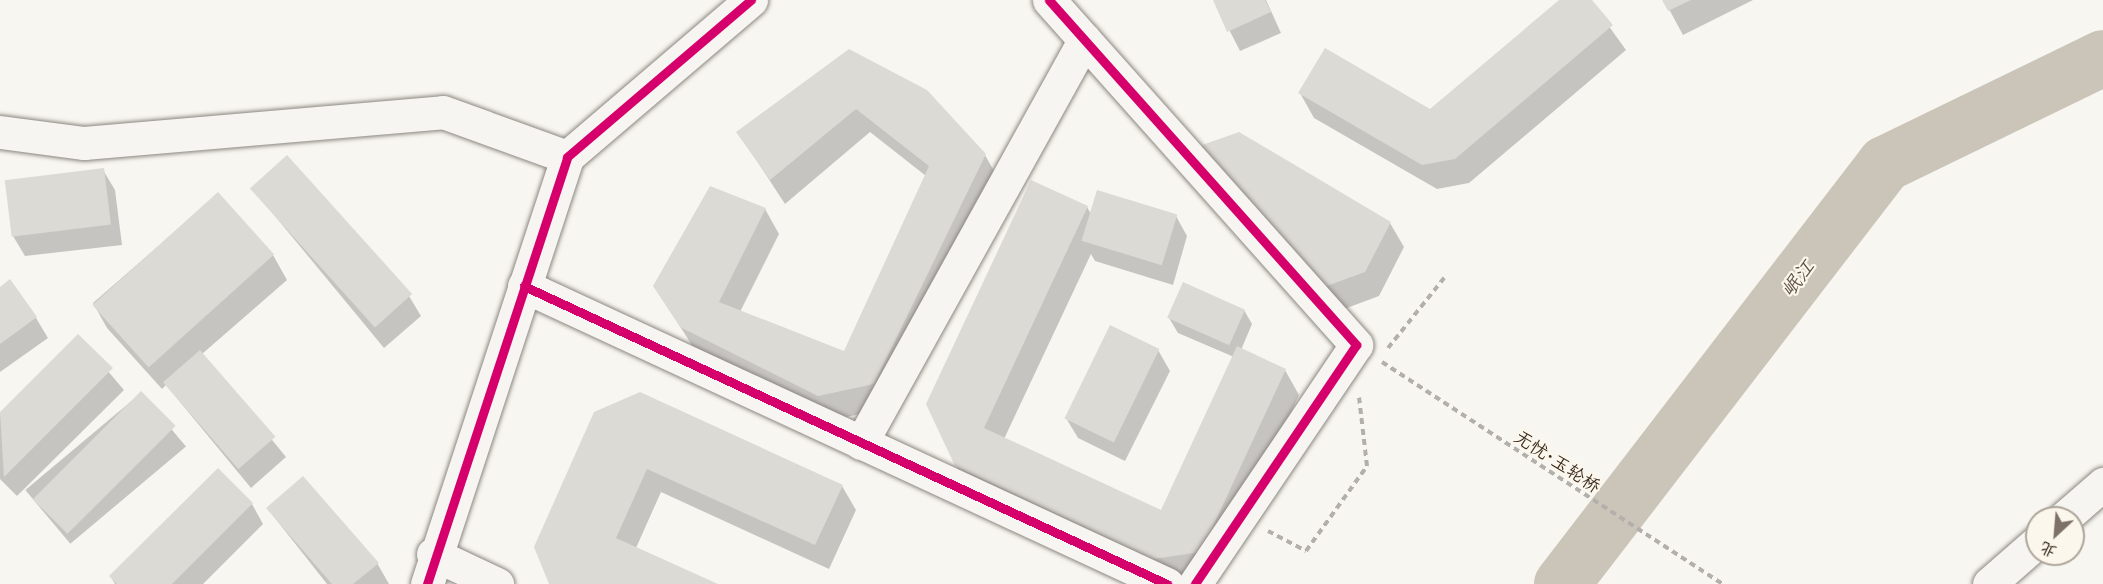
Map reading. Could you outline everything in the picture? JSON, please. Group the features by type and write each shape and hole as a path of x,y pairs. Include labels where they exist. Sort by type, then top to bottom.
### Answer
{"street":[{"path":"497,584 430,569 567,157 751,0"},
{"path":"1049,0 1356,345 1195,584"},
{"path":"861,443 1084,40"},
{"path":"0,132 84,142 443,112 567,157"},
{"path":"524,286 1167,584"},
{"path":"2078,506 2103,484"},
{"path":"1989,584 2025,552"}],"path":[{"path":"1372,369 1444,278"},
{"path":"1240,516 1306,551 1367,466 1358,387"}],"building":[{"path":"1213,0 1265,0 1271,12 1227,32"},
{"path":"1559,0 1592,0 1613,25 1455,159 1422,165 1298,93 1325,48 1430,109"},
{"path":"1662,0 1691,0 1668,11"},
{"path":"849,49 927,90 986,154 874,384 818,396 680,327 653,286 710,186 766,208 719,302 844,351 929,166 856,109 770,180 736,132"},
{"path":"1239,132 1391,222 1365,272 1313,291 1191,149"},
{"path":"287,155 412,294 375,327 250,188"},
{"path":"104,168 111,225 12,237 5,180"},
{"path":"1031,180 1088,206 984,428 1161,510 1237,346 1286,369 1201,552 1153,559 955,466 926,404"},
{"path":"1097,190 1177,215 1162,265 1082,241"},
{"path":"218,192 274,254 149,368 92,305"},
{"path":"10,279 37,317 0,344 0,287"},
{"path":"1183,282 1245,310 1229,345 1167,318"},
{"path":"1110,325 1159,349 1114,443 1064,418"},
{"path":"78,334 113,368 4,477 0,412"},
{"path":"200,350 275,437 238,469 163,382"},
{"path":"141,391 176,426 67,534 33,499"},
{"path":"640,392 843,485 815,545 647,469 616,538 718,584 549,584 534,547 594,412"},
{"path":"218,468 253,503 172,584 117,584 109,576"},
{"path":"303,476 379,563 353,584 332,584 266,508"}],"waterway":[{"name":"岷江","path":"1562,584 1885,164 2103,58"}],"cycle path":[{"path":"427,584 567,157 751,0"},
{"path":"1049,0 1356,345 1195,584"},
{"path":"524,286 1167,584"}]}
